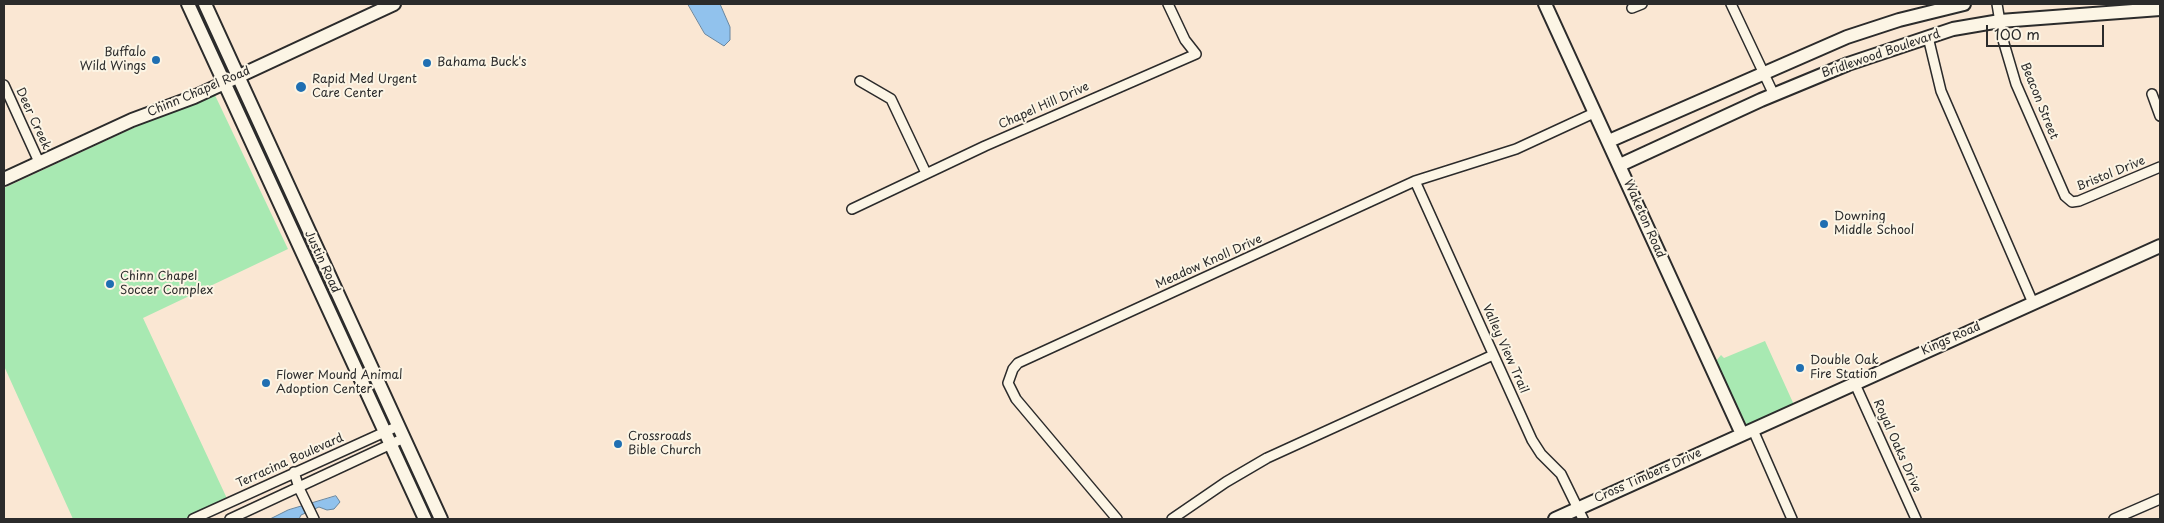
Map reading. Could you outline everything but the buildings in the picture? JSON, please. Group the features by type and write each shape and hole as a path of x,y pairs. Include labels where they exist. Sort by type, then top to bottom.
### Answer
{"main road":[{"name":"Justin Road","path":"188,4 424,519"},
{"name":"Justin Road","path":"205,4 441,519"},
{"name":"Chinn Chapel Road","path":"4,178 132,120 194,97 394,4"},
{"name":"Waketon Road","path":"1545,4 1594,114 1609,141 1748,432"},
{"name":"Bridlewood Boulevard","path":"1609,141 1846,37 1899,20 1964,4"},
{"name":"Bridlewood Boulevard","path":"1620,165 1774,95 1848,64 1928,37 2000,21 2160,9"},
{"name":"Kings Road","path":"1748,432 2160,246"},
{"name":"Cross Timbers Drive","path":"1554,519 1581,514 1748,432"}],"street":[{"name":"Chapel Hill Drive","path":"852,209 926,173 1196,54 1185,40 1168,4"},
{"path":"1632,8 1642,4"},
{"path":"1731,4 1774,95"},
{"name":"Beacon Street","path":"1997,4 2003,40 2016,84 2065,196 2072,202"},
{"path":"1928,37 1941,91 2033,303"},
{"path":"860,81 891,99 926,173"},
{"name":"Deer Creek","path":"4,86 39,162"},
{"path":"2152,94 2160,116"},
{"name":"Meadow Knoll Drive","path":"1117,519 1016,399 1008,383 1012,370 1018,362 1415,181 1516,149 1594,114"},
{"name":"Bristol Drive","path":"2072,202 2079,201 2160,167"},
{"name":"Valley View Trail","path":"1415,181 1532,440 1541,454 1561,474 1581,514"},
{"path":"1172,519 1226,482 1267,458 1494,355"},
{"name":"Royal Oaks Drive","path":"1855,384 1916,519"},
{"name":"Terracina Boulevard","path":"193,519 398,426"},
{"path":"1748,432 1792,519"},
{"path":"230,519 404,438"},
{"path":"294,472 299,488 313,516"},
{"path":"2114,519 2160,499"}],"green space":[{"name":"Chinn Chapel Soccer Complex","path":"213,91 288,249 143,318 230,505 199,519 73,519 4,366 4,188"},
{"path":"1765,341 1795,407 1747,426 1716,361 1721,355 1724,358"}],"water":[{"path":"688,4 720,4 730,27 730,40 724,46 705,34"},
{"path":"336,496 340,502 334,509 327,510 319,507 301,515 299,519 270,519 288,510"}],"place":[{"name":"Buffalo Wild Wings","path":"156,60"},
{"name":"Bahama Buck's","path":"427,63"},
{"name":"Rapid Med Urgent Care Center","path":"301,87"},
{"name":"Downing Middle School","path":"1824,224"},
{"name":"Chinn Chapel Soccer Complex","path":"110,284"},
{"name":"Double Oak Fire Station","path":"1800,368"},
{"name":"Flower Mound Animal Adoption Center","path":"266,383"},
{"name":"Crossroads Bible Church","path":"618,444"}]}
